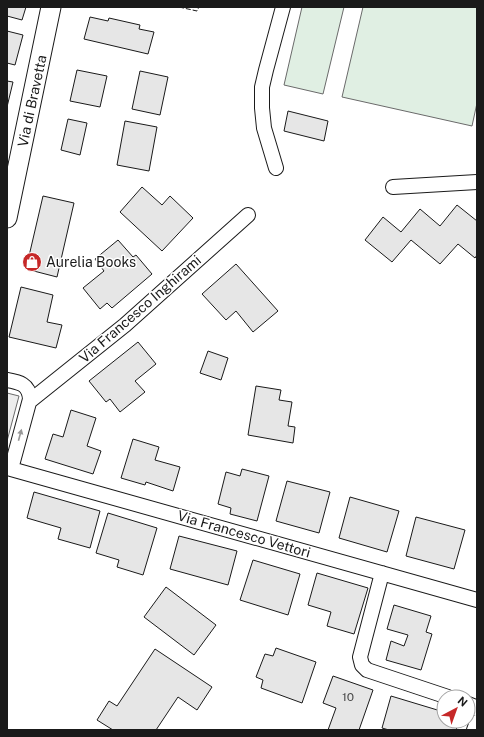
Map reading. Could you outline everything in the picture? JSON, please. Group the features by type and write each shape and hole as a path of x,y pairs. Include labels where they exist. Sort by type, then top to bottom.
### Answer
{"main road":[{"name":"Via di Bravetta","path":"7,218 51,7"}],"street":[{"path":"276,168 264,128 262,97 264,80 283,7"},
{"path":"393,188 477,182"},
{"name":"Via Francesco Inghirami","path":"30,401 125,325 248,214"},
{"path":"7,380 19,383 26,388 30,401 9,469"},
{"name":"Via Francesco Vettori","path":"9,469 477,600"},
{"path":"382,573 360,656 362,665 367,670 436,693"},
{"path":"474,730 477,722"}],"green space":[{"path":"302,7 344,7 323,94 284,85"},
{"path":"363,7 477,7 477,103 472,126 342,97"}],"shaded area":[{"path":"7,393 19,396 7,441"}],"building":[{"path":"7,7 26,7 22,20 7,16"},
{"path":"90,17 108,21 109,18 140,25 139,29 154,32 148,54 84,39"},
{"path":"7,31 23,35 15,65 7,63"},
{"path":"77,70 107,76 100,107 70,101"},
{"path":"140,71 168,77 160,115 132,109"},
{"path":"7,81 13,82 7,107"},
{"path":"288,111 328,121 324,141 284,131"},
{"path":"68,119 87,123 80,155 61,150"},
{"path":"125,121 157,127 149,171 117,165"},
{"path":"142,187 162,205 170,196 193,218 162,251 120,212"},
{"path":"43,196 74,203 57,277 26,269"},
{"path":"457,205 477,221 477,255 475,258 458,244 440,264 411,240 392,262 365,240 383,217 401,232 420,209 440,226"},
{"path":"118,240 133,257 136,255 152,274 112,308 107,303 100,309 83,288 104,271 95,259"},
{"path":"236,264 278,311 253,332 236,311 226,320 202,294"},
{"path":"21,287 53,295 47,322 62,325 56,348 9,337"},
{"path":"138,342 156,364 135,381 145,392 120,412 110,399 106,402 89,381"},
{"path":"208,351 228,358 221,380 200,373"},
{"path":"256,386 281,390 279,400 292,402 288,426 295,427 293,443 248,435"},
{"path":"71,410 96,418 87,446 101,451 93,474 45,459 53,434 63,437"},
{"path":"133,439 159,447 155,460 180,467 173,491 146,482 145,485 121,478"},
{"path":"242,469 269,476 257,521 230,514 231,508 218,504 226,472 240,476"},
{"path":"287,481 330,492 319,533 276,521"},
{"path":"34,492 100,511 90,548 58,539 61,528 27,518"},
{"path":"350,497 399,511 387,552 339,538"},
{"path":"108,513 157,528 143,575 117,567 119,560 96,553"},
{"path":"416,517 465,530 454,569 406,556"},
{"path":"179,536 237,551 228,585 170,569"},
{"path":"253,560 300,574 288,615 240,600"},
{"path":"317,573 368,588 354,634 327,626 331,612 308,605"},
{"path":"166,587 216,625 194,655 144,617"},
{"path":"394,605 431,616 426,632 432,634 421,670 386,660 391,641 404,646 408,635 387,629"},
{"path":"276,648 316,662 302,703 261,688 263,680 256,677 265,654 273,656"},
{"path":"155,649 212,687 197,710 178,697 156,730 113,730 97,720 109,701 117,706"},
{"path":"333,676 373,690 359,730 328,730 336,708 323,703"},
{"path":"391,696 436,710 436,729 456,729 389,730 382,728"}],"fence":[{"path":"179,7 197,11 199,7"}],"place":[{"name":"Aurelia Books","path":"32,262"}]}
